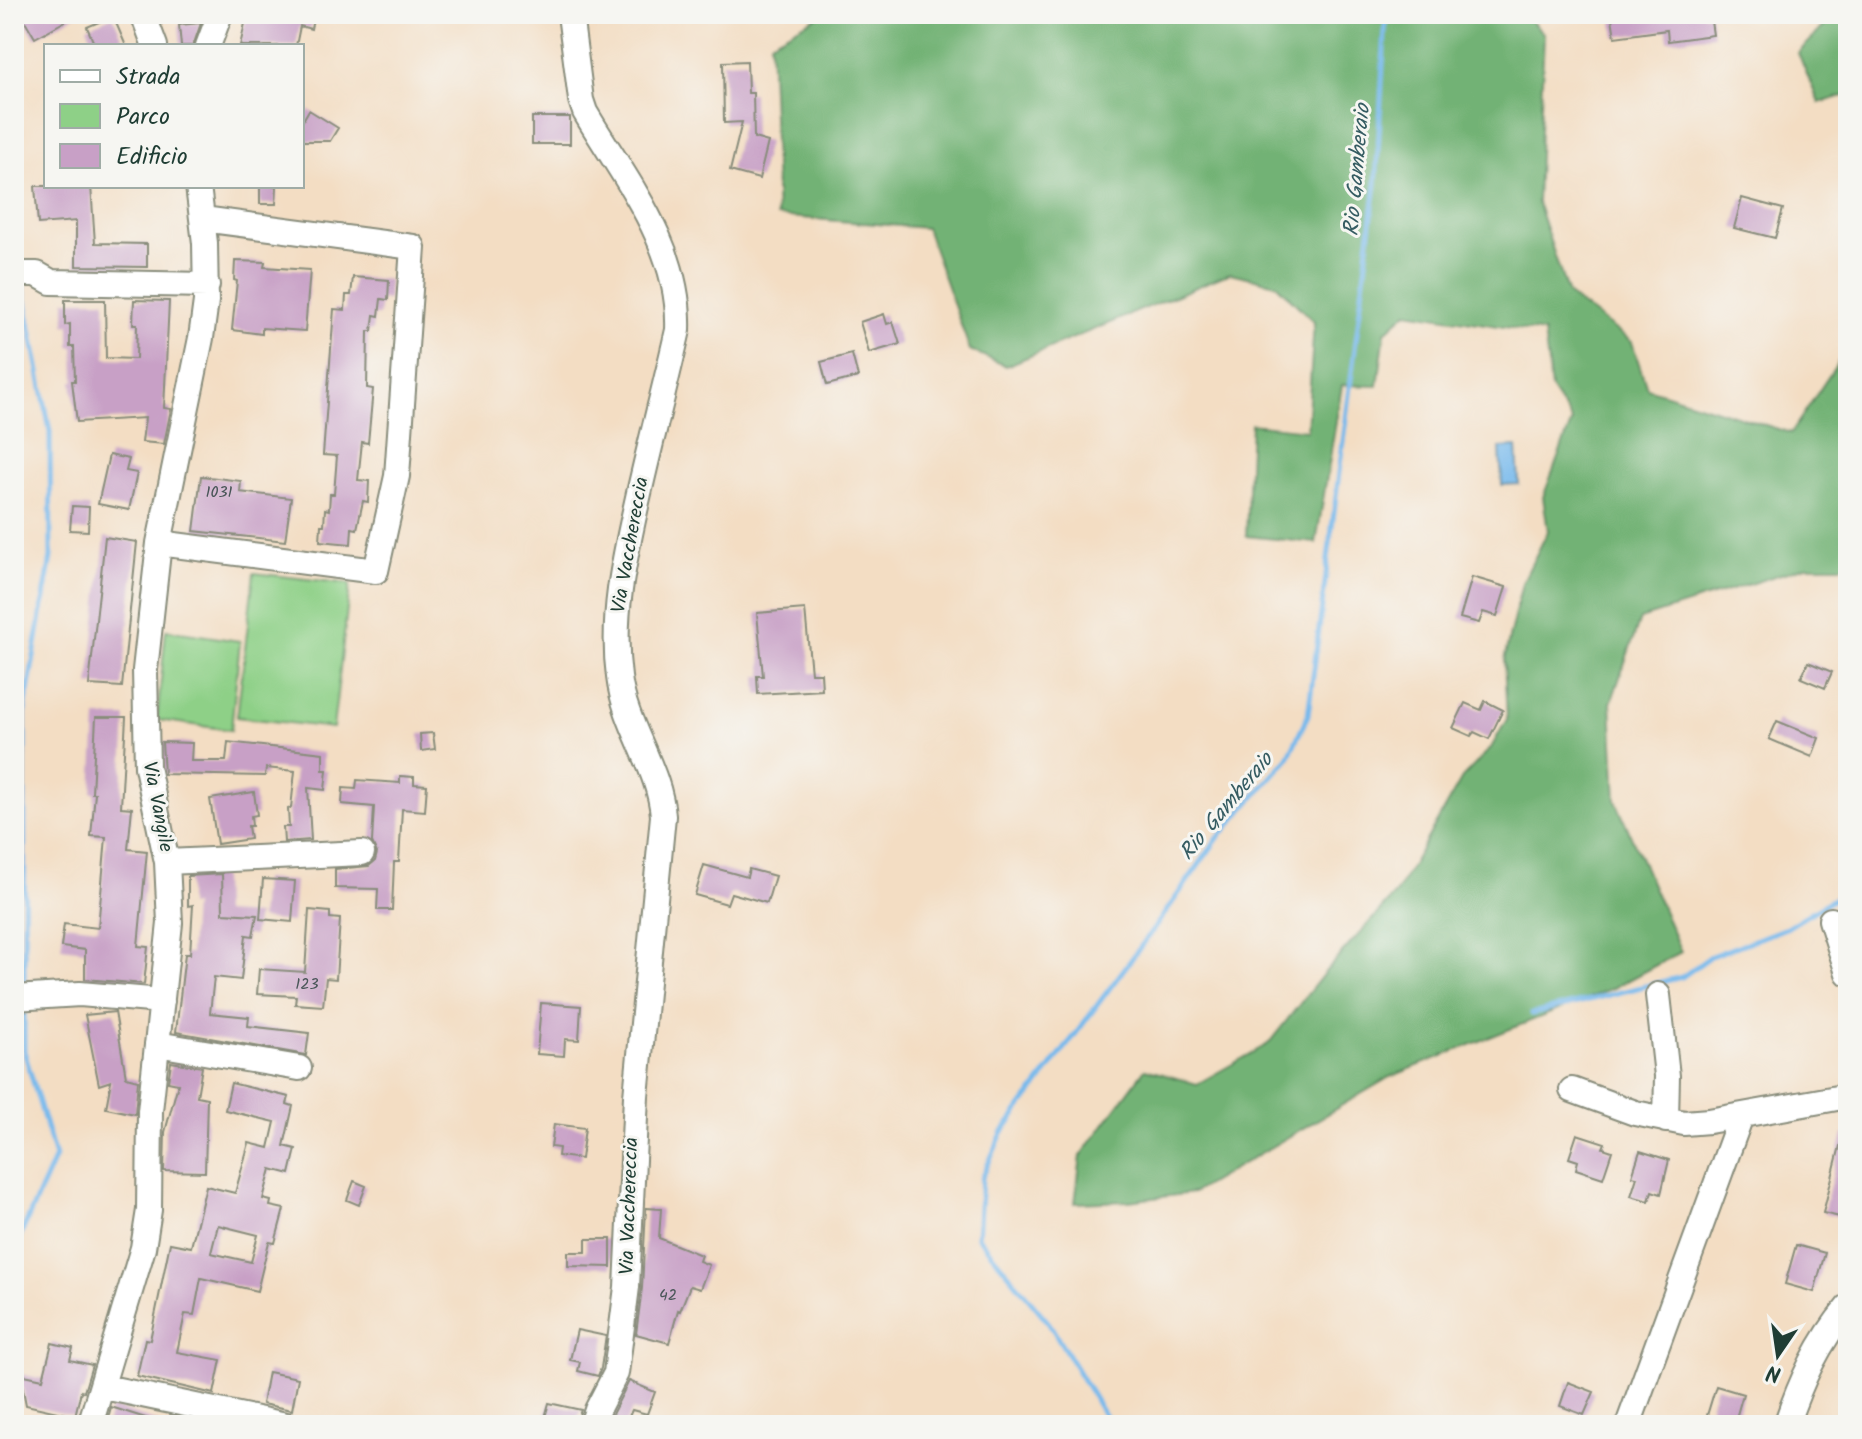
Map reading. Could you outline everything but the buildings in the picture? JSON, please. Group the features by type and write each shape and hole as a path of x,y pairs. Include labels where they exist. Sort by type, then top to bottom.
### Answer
{"street":[{"path":"143,14 154,44"},
{"path":"209,44 220,14"},
{"name":"Via Vacchereccia","path":"570,14 585,112 633,190 665,251 676,284 679,307 678,330 618,594 616,641 623,704 662,795 663,816 636,1096 625,1301 616,1373 592,1425"},
{"name":"Via Vangile","path":"90,1425 104,1387 143,1248 149,1210 150,1111 170,923 167,862 147,767 145,670 159,543 198,352 207,285 198,188"},
{"path":"159,543 376,571 397,476 413,247 203,219"},
{"path":"21,273 51,282 207,285"},
{"path":"167,862 362,853"},
{"path":"1831,920 1848,973"},
{"path":"14,998 80,994 162,1001"},
{"path":"1658,995 1667,1076 1666,1120"},
{"path":"157,1044 299,1068"},
{"path":"1572,1090 1635,1113 1700,1123 1848,1096"},
{"path":"1628,1425 1741,1116"},
{"path":"1786,1425 1805,1371 1821,1342 1848,1307"},
{"path":"104,1387 286,1425"}],"green space":[{"path":"822,14 1524,14 1544,34 1537,202 1568,295 1632,342 1647,388 1791,433 1848,347 1848,566 1806,566 1640,619 1611,703 1616,801 1681,952 1613,988 1390,1077 1193,1193 1128,1201 1075,1203 1081,1156 1145,1069 1197,1084 1268,1044 1326,971 1396,893 1462,778 1491,748 1507,719 1504,660 1522,583 1548,531 1543,497 1572,421 1551,389 1544,333 1407,312 1385,332 1378,386 1342,385 1316,543 1246,536 1251,424 1307,430 1314,322 1276,284 1230,273 1006,366 970,350 926,228 777,216 770,42"},
{"path":"1836,14 1848,14 1848,95 1819,103 1798,53"},
{"path":"254,573 350,584 333,728 237,717"},
{"path":"166,630 240,641 231,730 157,720"}],"water":[{"path":"1517,447 1519,484 1502,485 1500,448"}],"waterway":[{"name":"Rio Gamberaio","path":"1110,1425 1049,1323 978,1237 982,1178 1002,1133 1218,838 1288,758 1308,715 1376,184 1386,14"},
{"path":"14,239 19,267"},
{"path":"22,281 50,431 51,557 25,709 24,990"},
{"path":"1532,1014 1682,977 1711,956 1786,928 1848,890"},
{"path":"14,1250 55,1157 24,1051 24,1004"},
{"path":"14,1417 16,1425"}]}
